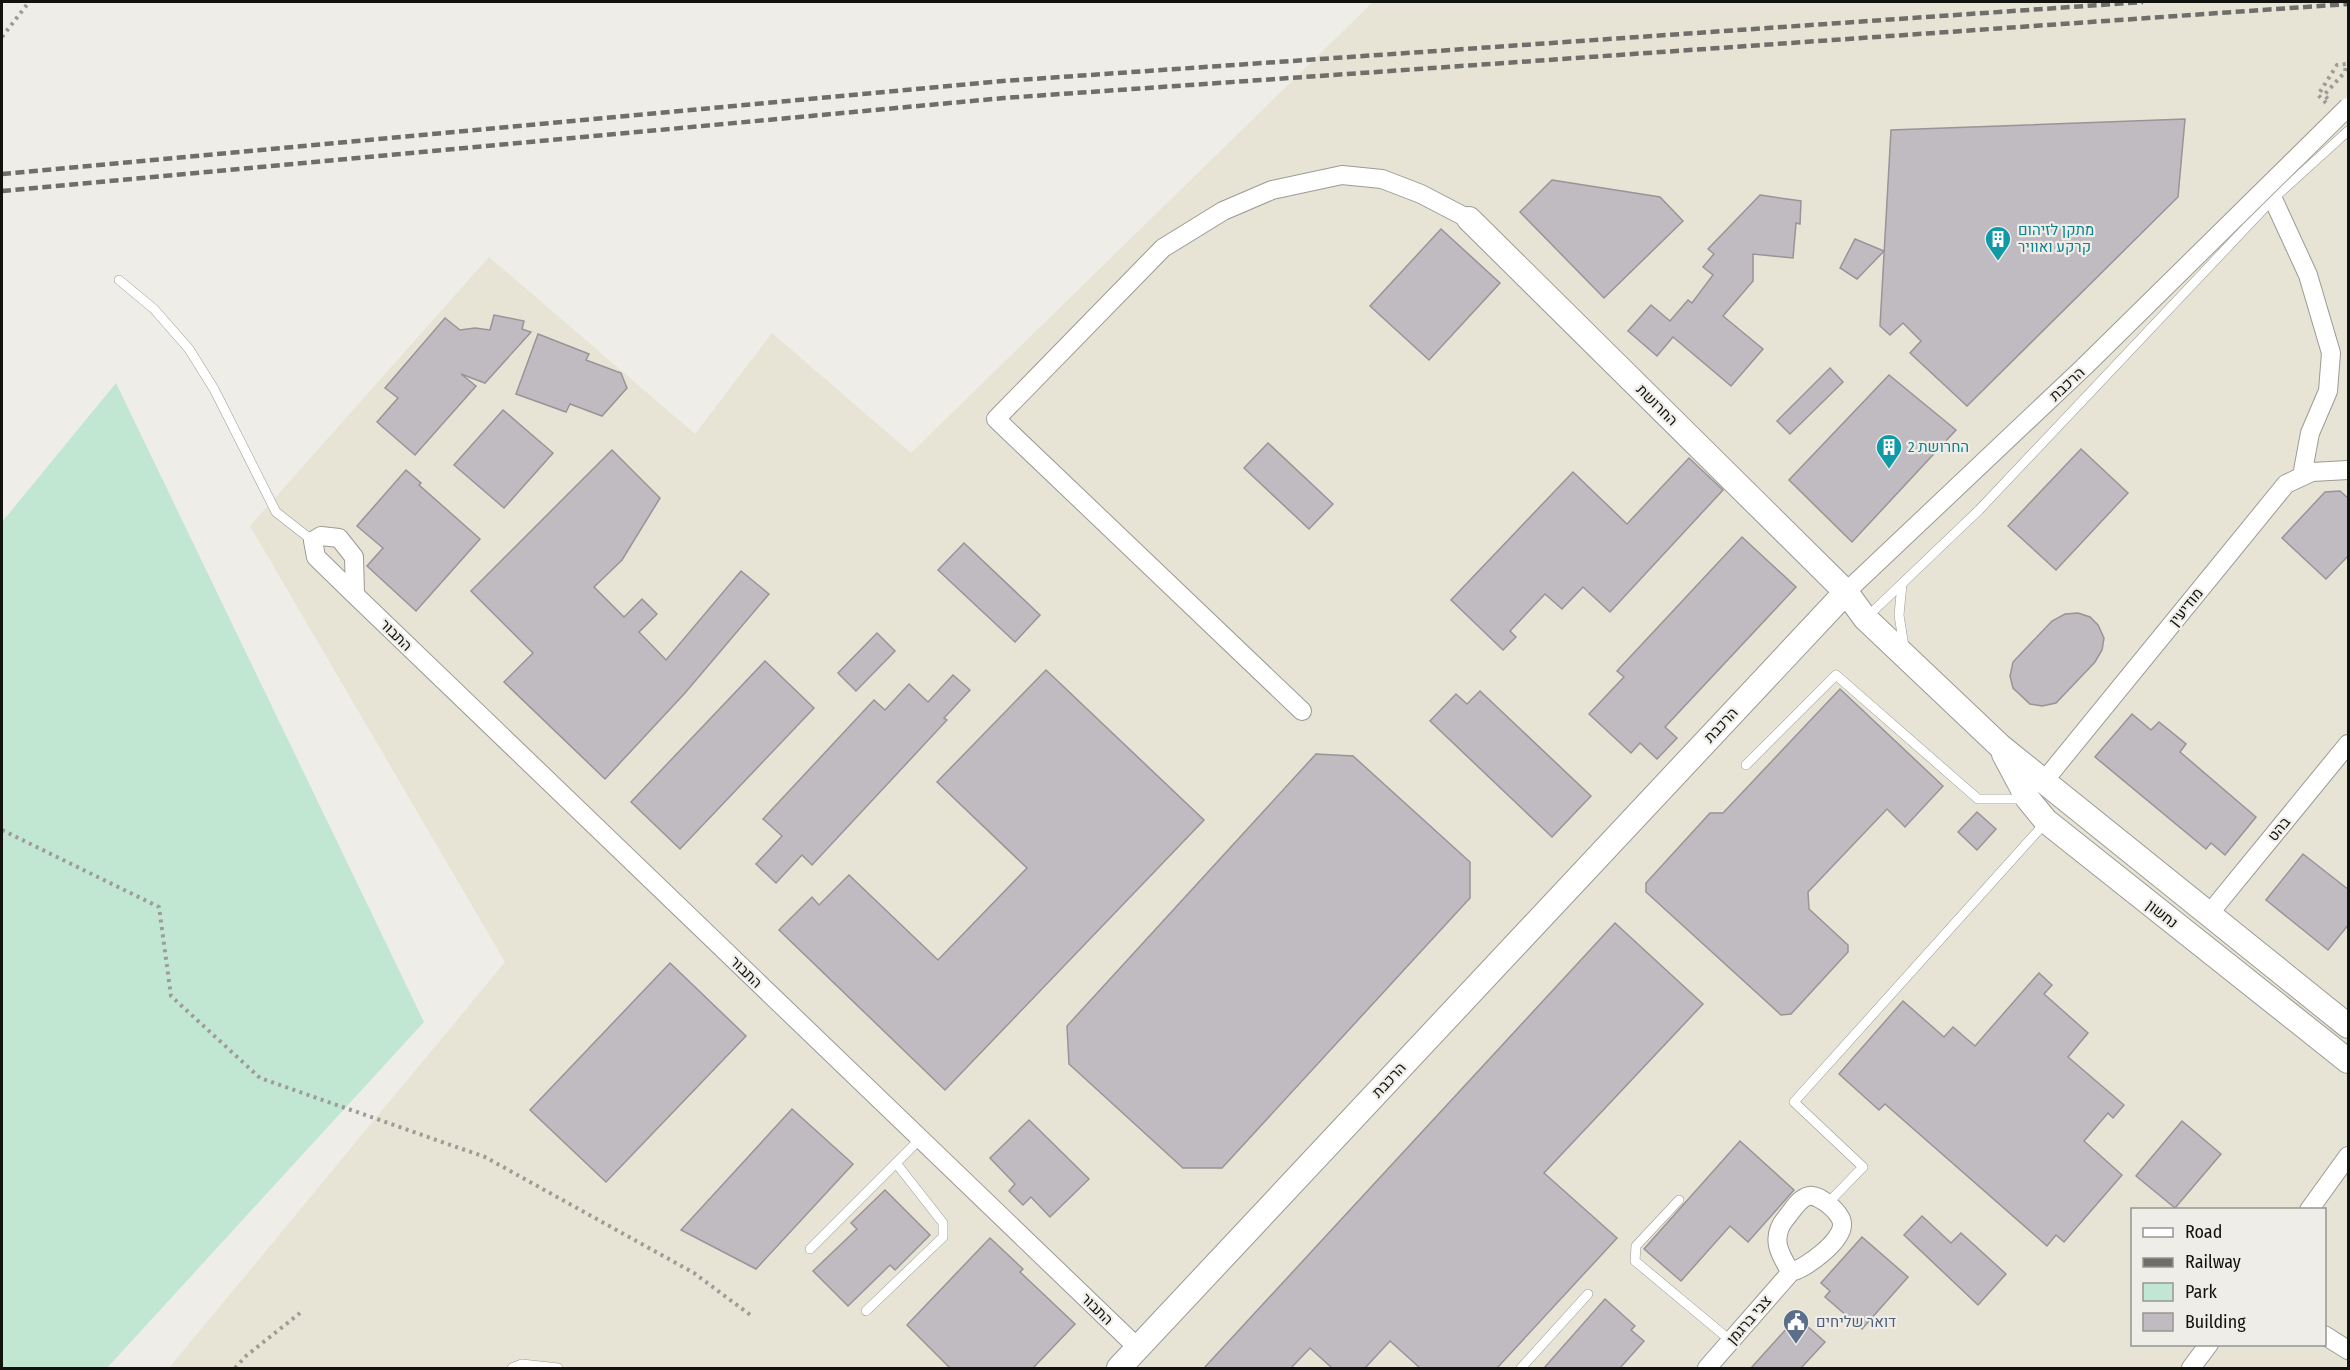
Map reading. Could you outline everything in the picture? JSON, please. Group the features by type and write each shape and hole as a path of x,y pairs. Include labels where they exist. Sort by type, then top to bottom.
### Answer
{"street":[{"name":"הרכבת","path":"1119,1368 1846,592 2085,366 2349,107"},
{"path":"1302,711 996,419 1163,248 1223,211 1272,190 1342,175 1382,179 1421,194 1469,219"},
{"path":"2273,200 2308,275 2331,353 2328,391 2310,434 2302,476"},
{"name":"החרושת","path":"1469,219 1846,592"},
{"name":"מודיעין","path":"2036,790 2286,484 2312,472 2349,470"},
{"path":"313,541 321,536 339,538 354,557 355,595"},
{"name":"התבור","path":"313,541 316,557 1138,1348"},
{"name":"נחשון","path":"1846,592 1865,618 2000,746 2036,790 2209,914 2349,1026"},
{"name":"בהט","path":"2209,914 2349,744"},
{"name":"נחשון","path":"2036,790 2046,821 2349,1061"},
{"path":"2310,1208 2349,1156"},
{"path":"1791,1272 1777,1247 1777,1233 1782,1222 1800,1200 1809,1196 1817,1197 1826,1204"},
{"name":"צבי ברגמן","path":"1707,1368 1791,1272 1803,1269 1814,1261 1840,1233 1842,1222 1839,1214 1826,1204"},
{"path":"2326,1336 2349,1350"},
{"path":"2192,1368 2208,1346"}],"lane":[{"path":"1865,618 1978,510 2273,200 2349,131"},
{"path":"119,280 154,309 189,349 214,389 276,512 313,541"},
{"path":"1903,583 1899,607 1901,639 1910,660"},
{"path":"1746,765 1836,675 1978,799 2036,790"},
{"path":"1826,1204 1863,1167 1794,1102 2046,821"},
{"path":"810,1249 920,1139"},
{"path":"866,1311 942,1237 942,1223 896,1163"},
{"path":"1679,1200 1636,1246 1635,1261 1731,1341"},
{"path":"1521,1368 1588,1294"},
{"path":"512,1368 522,1364 558,1368"}],"path":[{"path":"2,37 28,2"},
{"path":"2318,95 2337,64 2346,64 2345,72 2324,95"},
{"path":"2,830 159,907 171,996 260,1078 485,1157 694,1273 753,1317"},
{"path":"235,1368 246,1356 300,1313"}],"shaded area":[{"path":"1373,2 2348,2 2348,1368 169,1368 505,962 250,526 489,257 695,434 772,333 911,453"}],"green space":[{"path":"116,383 424,1022 107,1368 2,1368 2,522"}],"building":[{"name":"מתקן לזיהום קרקע ואוויר","path":"2185,119 2178,197 1967,406 1910,353 1921,341 1903,323 1890,335 1880,326 1891,130"},
{"path":"1552,180 1660,197 1683,221 1604,298 1520,212"},
{"path":"1760,195 1801,201 1800,224 1796,223 1793,258 1753,254 1753,281 1723,316 1763,349 1731,386 1673,337 1657,356 1628,331 1651,305 1670,321 1688,300 1692,303 1713,275 1703,267 1714,254 1708,249"},
{"path":"1441,229 1500,283 1429,360 1370,306"},
{"path":"1855,239 1884,251 1857,279 1840,268"},
{"path":"494,315 524,321 522,329 531,332 485,383 461,374 476,386 415,455 377,422 398,398 385,388 445,318 460,330 475,328 490,330"},
{"path":"538,334 589,354 586,360 621,373 627,388 602,416 570,404 566,412 516,394"},
{"path":"1830,368 1843,382 1790,434 1777,421"},
{"path":"1889,375 1956,430 1852,542 1789,480"},
{"path":"503,410 553,453 504,508 454,465"},
{"path":"1268,443 1333,504 1309,529 1244,468"},
{"path":"2081,449 2128,493 2056,570 2008,526"},
{"path":"612,450 660,498 622,560 594,587 624,617 642,599 657,614 639,632 666,660 741,571 769,594 685,693 605,779 504,682 533,653 471,591"},
{"path":"1689,458 1723,490 1610,612 1583,587 1562,609 1545,594 1510,631 1516,637 1503,650 1451,600 1573,472 1627,524"},
{"path":"406,470 421,483 419,485 480,539 416,611 367,566 383,548 357,526"},
{"path":"2340,491 2349,499 2349,555 2326,579 2282,538 2325,492"},
{"path":"1742,537 1796,587 1665,727 1677,738 1657,759 1640,743 1631,753 1589,714 1624,677 1617,671"},
{"path":"964,543 1040,615 1015,642 938,570"},
{"path":"2078,613 2090,617 2098,625 2104,638 2102,650 2095,662 2056,703 2042,706 2030,704 2013,688 2010,676 2013,662 2052,621 2065,614"},
{"path":"877,633 895,651 856,691 838,673"},
{"path":"765,661 814,708 680,849 631,802"},
{"path":"1046,670 1204,820 945,1090 779,930 812,897 819,905 849,875 938,960 1027,868 937,782"},
{"path":"953,675 970,690 944,718 947,720 812,865 802,855 776,883 756,864 782,836 763,819 874,700 885,710 909,684 928,702"},
{"path":"1840,689 1943,786 1905,827 1887,809 1808,892 1809,909 1848,945 1848,952 1791,1014 1781,1015 1646,892 1646,883 1710,813 1723,813"},
{"path":"1480,691 1591,796 1552,837 1430,721 1456,694 1467,704"},
{"path":"2132,714 2151,730 2159,722 2186,744 2180,752 2256,817 2225,855 2211,843 2206,849 2095,757"},
{"path":"1316,754 1353,756 1470,862 1470,898 1222,1168 1183,1168 1069,1064 1067,1026"},
{"path":"1977,812 1996,829 1977,850 1958,832"},
{"path":"2303,854 2349,890 2349,924 2328,950 2266,900"},
{"path":"1615,923 1703,1004 1544,1173 1617,1238 1497,1368 1420,1368 1390,1341 1365,1368 1332,1368 1310,1348 1291,1368 1204,1368"},
{"path":"670,963 746,1036 606,1182 530,1110"},
{"path":"2039,973 2052,985 2044,994 2088,1033 2068,1057 2124,1105 2113,1118 2108,1113 2084,1141 2122,1175 2064,1242 2056,1235 2047,1246 1885,1104 1879,1110 1839,1074 1903,1001 1944,1037 1953,1027 1975,1046"},
{"path":"792,1109 853,1164 756,1269 681,1230"},
{"path":"1029,1120 1089,1179 1050,1217 1031,1197 1023,1205 1009,1191 1015,1184 990,1158"},
{"path":"2182,1121 2221,1154 2175,1208 2136,1176"},
{"path":"1740,1141 1794,1190 1748,1242 1730,1226 1681,1281 1644,1249"},
{"path":"885,1190 930,1235 895,1270 890,1265 848,1306 813,1271 857,1229 851,1223"},
{"path":"1922,1216 1951,1243 1961,1233 2006,1274 1978,1305 1904,1235"},
{"path":"1862,1237 1908,1277 1862,1329 1825,1297 1830,1291 1821,1283"},
{"path":"990,1238 1023,1269 1020,1272 1075,1324 1033,1368 950,1368 907,1325"},
{"path":"1605,1299 1635,1326 1631,1330 1644,1341 1620,1368 1544,1368"},
{"path":"1797,1317 1825,1342 1801,1368 1751,1368"}],"railway":[{"path":"2,174 1003,81 2143,2"},
{"path":"2,191 1004,98 2348,4"}],"place":[{"name":"מתקן לזיהום קרקע ואוויר","path":"1998,262"},
{"name":"החרושת 2","path":"1889,470"},
{"name":"דואר שליחים","path":"1796,1345"}]}
